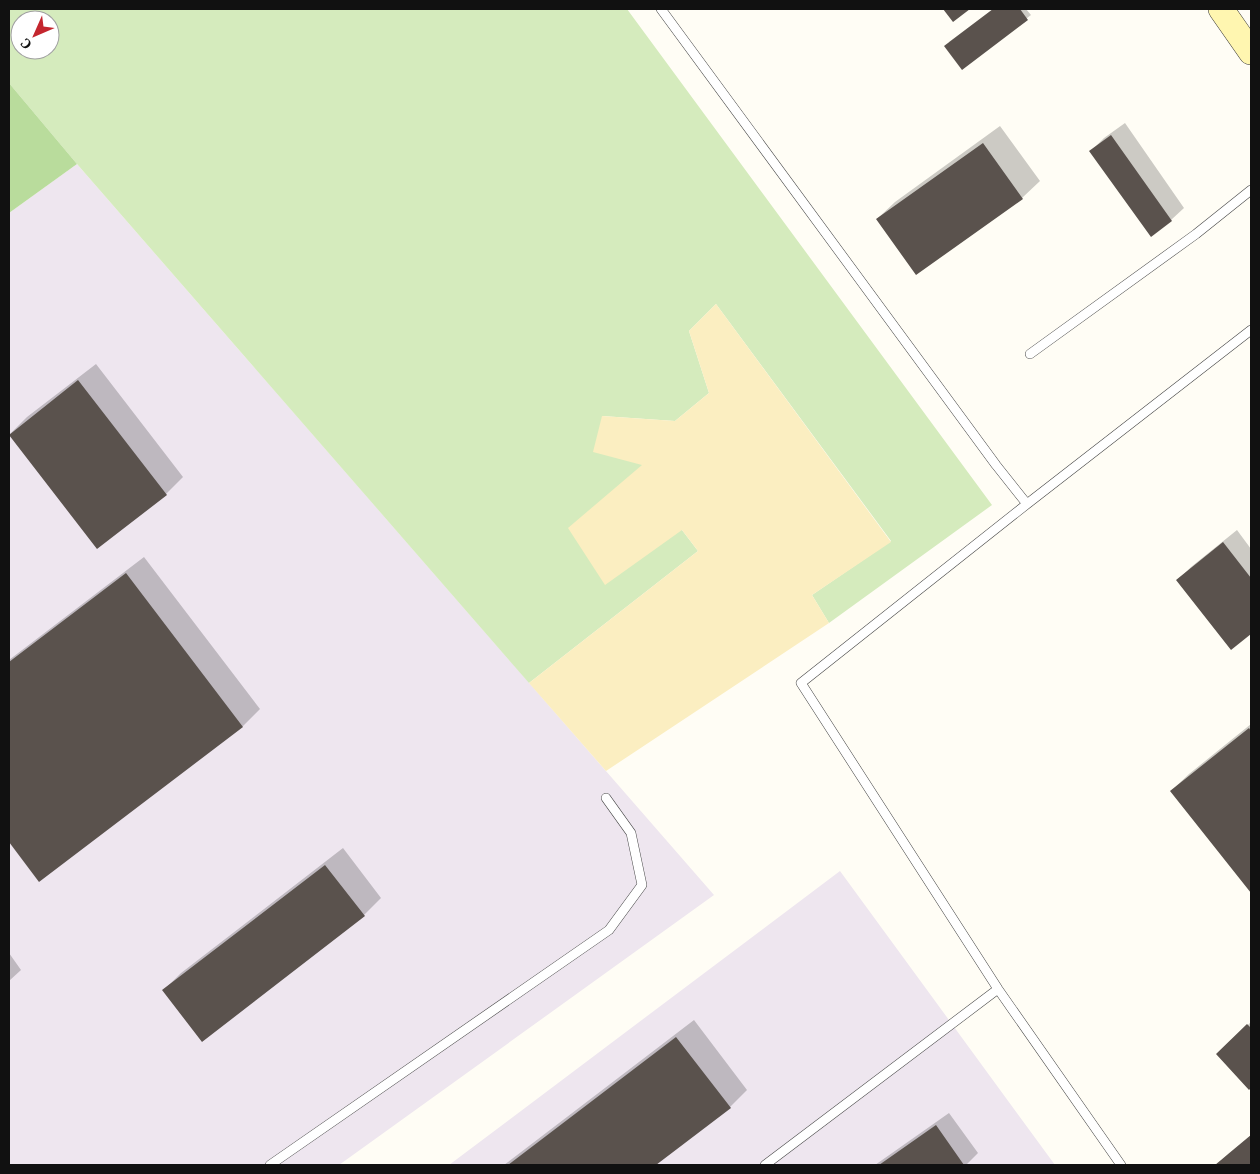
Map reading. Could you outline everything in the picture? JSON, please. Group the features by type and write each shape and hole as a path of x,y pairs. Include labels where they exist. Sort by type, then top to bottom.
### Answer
{"main road":[{"path":"1221,9 1251,52"}],"lane":[{"path":"661,9 996,465 1027,504"},
{"path":"1030,354 1196,234 1251,190"},
{"path":"1122,1165 998,989 801,683 1251,330"},
{"path":"270,1165 609,930 642,885 631,833 606,798"},
{"path":"765,1165 998,989"}],"shaded area":[{"path":"77,164 714,895 339,1165 9,1165 9,213"},
{"path":"840,871 1055,1165 449,1165"}],"green space":[{"path":"9,9 627,9 992,505 829,623 812,595 891,541 716,304 689,331 709,393 675,421 602,416 643,465 682,530 698,551 529,683 77,164 9,83"},
{"path":"9,83 77,164 9,213"}],"sand":[{"path":"716,304 891,542 812,595 829,623 606,771 529,683 698,551 682,530 605,585 568,528 642,465 593,452 602,416 675,421 709,393 689,331"}],"building":[{"path":"943,9 970,9 953,22"},
{"path":"993,9 1020,9 1028,20 962,70 944,46"},
{"path":"1111,135 1172,221 1151,237 1089,151"},
{"path":"983,143 1023,199 916,275 876,219"},
{"path":"78,380 167,495 97,549 9,435"},
{"path":"1223,542 1251,578 1251,634 1231,650 1176,580"},
{"path":"126,573 243,727 39,882 9,842 9,662"},
{"path":"1249,728 1251,731 1251,893 1170,791"},
{"path":"325,865 365,916 202,1042 162,990"},
{"path":"1247,1024 1251,1028 1251,1088 1249,1090 1216,1054"},
{"path":"676,1037 731,1108 656,1165 508,1165"},
{"path":"936,1125 964,1165 879,1165"},
{"path":"1251,1135 1251,1165 1215,1165"}]}
